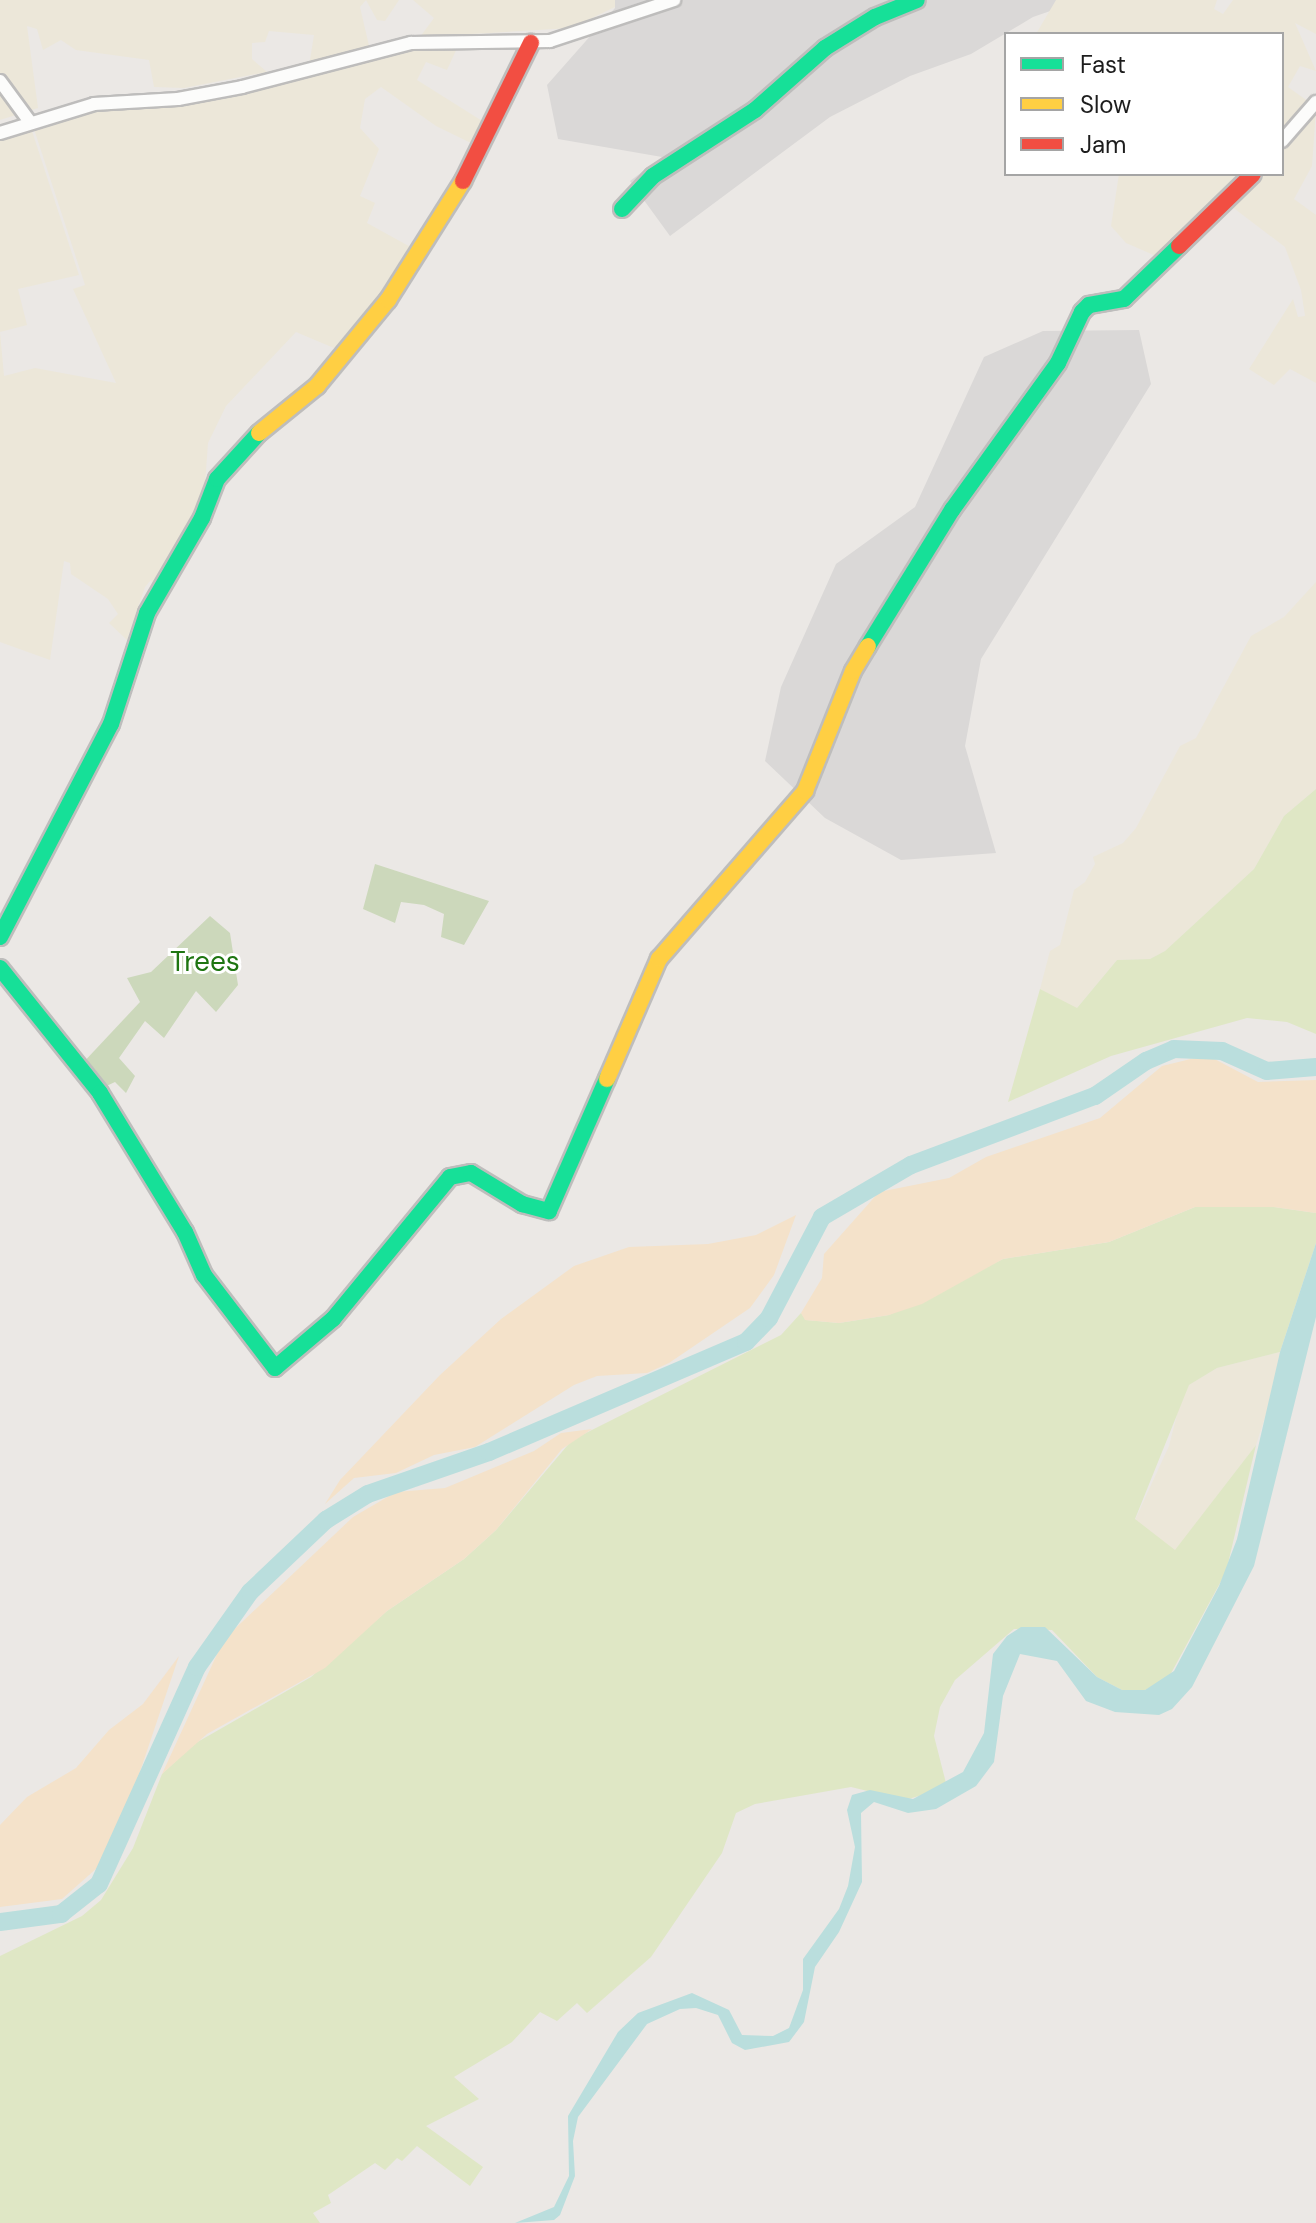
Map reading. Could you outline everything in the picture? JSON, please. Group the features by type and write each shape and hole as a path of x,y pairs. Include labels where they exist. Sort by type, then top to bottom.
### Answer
{"street":[{"path":"0,133 94,104 178,99 242,87 411,43 450,39 531,43 565,38 674,0"},
{"path":"622,209 653,176 755,110 825,48 875,17 917,0"},
{"path":"0,937 111,724 147,613 202,518 217,479 246,444 317,386 388,300 478,157 531,43"},
{"path":"0,81 30,122"},
{"path":"1284,139 1316,102"},
{"path":"0,968 100,1093 185,1232 204,1275 275,1368 333,1319 450,1177 471,1173 522,1204 549,1211 659,959 805,791 853,671 952,510 999,451 1058,363 1082,312 1089,305 1124,299 1251,176"}],"shaded area":[{"path":"0,0 366,0 360,7 370,50 309,66 314,35 269,31 265,42 252,43 252,59 267,72 184,88 154,87 149,60 76,50 61,40 43,50 37,29 27,26 38,108 0,120"},
{"path":"366,0 399,0 385,21 377,20"},
{"path":"413,0 615,0 615,7 571,28 420,37 434,18"},
{"path":"615,0 1082,0 1033,17 971,54 910,76 830,117 670,236 630,181 662,157 558,139 547,85 615,8"},
{"path":"1056,0 1217,0 1214,9 1223,14 1233,0 1316,0 1316,34 1295,23 1316,71 1300,66 1288,87 1309,102 1284,127 1284,32 1037,32"},
{"path":"458,46 447,70 426,62 417,80 487,124 475,145 436,126 381,87 365,99 360,128 379,149 360,196 375,203 367,223 416,250 341,351 296,332 226,406 208,443 204,499 154,587 151,580 145,587 127,640 109,623 118,614 108,599 71,574 70,563 64,561 50,660 0,642 0,332 4,376 35,368 116,383 73,289 85,285 33,126 106,108 211,100 406,51"},
{"path":"1316,109 1312,166 1294,199 1316,215 1316,383 1290,369 1274,385 1249,369 1293,299 1298,317 1305,316 1301,290 1285,247 1231,206 1258,176 1284,176 1284,146"},
{"path":"31,128 79,275 18,289 27,325 0,332 0,140"},
{"path":"1119,176 1244,176 1156,256 1126,243 1111,226"},
{"path":"1139,330 1151,384 981,659 965,746 996,853 901,860 825,818 765,761 781,687 836,564 915,507 984,357 1043,331"},
{"path":"1316,582 1316,789 1284,816 1254,869 1165,951 1150,959 1117,960 1076,1009 1040,989 1050,951 1060,945 1074,890 1085,882 1095,864 1093,857 1123,843 1136,828 1180,746 1196,738 1251,636 1284,617"},
{"path":"1280,1352 1276,1383 1256,1445 1175,1551 1135,1520 1169,1446 1181,1399 1189,1385 1217,1368"}],"green space":[{"path":"1316,789 1316,1034 1287,1022 1247,1018 1111,1056 1008,1102 1040,989 1077,1008 1117,960 1150,959 1165,951 1254,869 1284,816"},
{"path":"375,864 489,901 464,945 441,937 444,914 424,905 401,902 395,923 363,909"},
{"name":"Trees","path":"210,916 230,933 238,985 216,1012 196,991 164,1038 145,1021 119,1058 135,1076 126,1093 115,1082 102,1088 80,1066 140,1002 127,978 151,972"},
{"path":"1195,1207 1274,1207 1316,1213 1316,1243 1280,1352 1217,1368 1189,1385 1135,1519 1175,1550 1256,1445 1226,1572 1169,1677 1145,1690 1122,1690 1097,1677 1052,1630 1014,1629 955,1680 940,1707 934,1736 946,1783 936,1791 905,1800 851,1787 755,1804 736,1813 722,1853 651,1957 587,2013 577,2003 557,2021 540,2012 512,2042 454,2077 479,2099 426,2126 483,2167 470,2186 417,2146 402,2161 397,2158 385,2170 375,2163 328,2195 331,2203 313,2213 320,2223 0,2223 0,1956 82,1916 101,1900 133,1848 162,1774 194,1744 311,1677 387,1611 464,1559 496,1530 572,1440 781,1335 801,1313 806,1320 839,1323 889,1315 1003,1259 1109,1242"}],"sand":[{"path":"1207,1055 1258,1082 1316,1080 1316,1213 1274,1207 1195,1207 1109,1242 1003,1259 922,1304 889,1315 839,1323 805,1320 801,1313 822,1278 824,1254 879,1192 949,1178 986,1157 1100,1118 1162,1066"},
{"path":"796,1215 774,1275 750,1308 669,1363 647,1373 597,1376 574,1385 475,1447 434,1455 396,1473 354,1478 325,1504 340,1480 440,1375 501,1319 574,1266 629,1247 708,1244 756,1235"},
{"path":"592,1429 562,1449 496,1530 464,1559 387,1611 325,1668 207,1734 162,1774 224,1639 353,1517 396,1492 445,1488 534,1451 561,1433"},
{"path":"179,1656 125,1816 97,1868 62,1899 0,1907 0,1825 27,1797 76,1768 109,1730 143,1704"}],"water":[{"path":"1316,1243 1316,1317 1254,1566 1192,1687 1172,1709 1159,1715 1115,1712 1086,1701 1057,1661 1020,1654 1003,1696 994,1762 976,1786 936,1809 908,1813 874,1802 861,1813 862,1882 839,1932 815,1967 804,2022 789,2042 745,2050 732,2043 718,2015 696,2008 680,2009 647,2024 578,2117 573,2141 575,2176 560,2215 554,2220 515,2223 554,2207 569,2176 568,2116 618,2032 638,2013 692,1993 729,2010 742,2035 773,2036 789,2028 803,1990 803,1959 839,1909 848,1886 855,1847 847,1810 852,1795 870,1790 913,1799 963,1772 984,1733 993,1654 1007,1636 1021,1627 1045,1627 1097,1677 1122,1690 1145,1690 1174,1671 1219,1586 1237,1539 1280,1352"}],"waterway":[{"path":"0,1922 61,1914 99,1884 197,1667 250,1592 326,1520 368,1494 489,1452 746,1342 769,1318 822,1217 911,1165 1095,1096 1146,1061 1174,1049 1222,1051 1267,1071 1316,1067"}],"traffic: fast":[{"path":"622,209 653,176 755,110 825,48 875,17 917,0"},
{"path":"868,646 952,510 1058,363 1082,312 1089,305 1124,299 1179,246"},
{"path":"0,937 111,724 147,613 202,518 217,479 259,433"},
{"path":"0,968 100,1093 185,1232 204,1275 275,1368 333,1319 450,1177 471,1173 522,1204 549,1211 607,1079"}],"traffic: slow":[{"path":"259,433 317,386 388,300 463,181"},
{"path":"607,1079 659,959 805,791 853,671 868,646"}],"traffic: jam":[{"path":"463,181 531,43"},
{"path":"1179,246 1251,176"}]}
